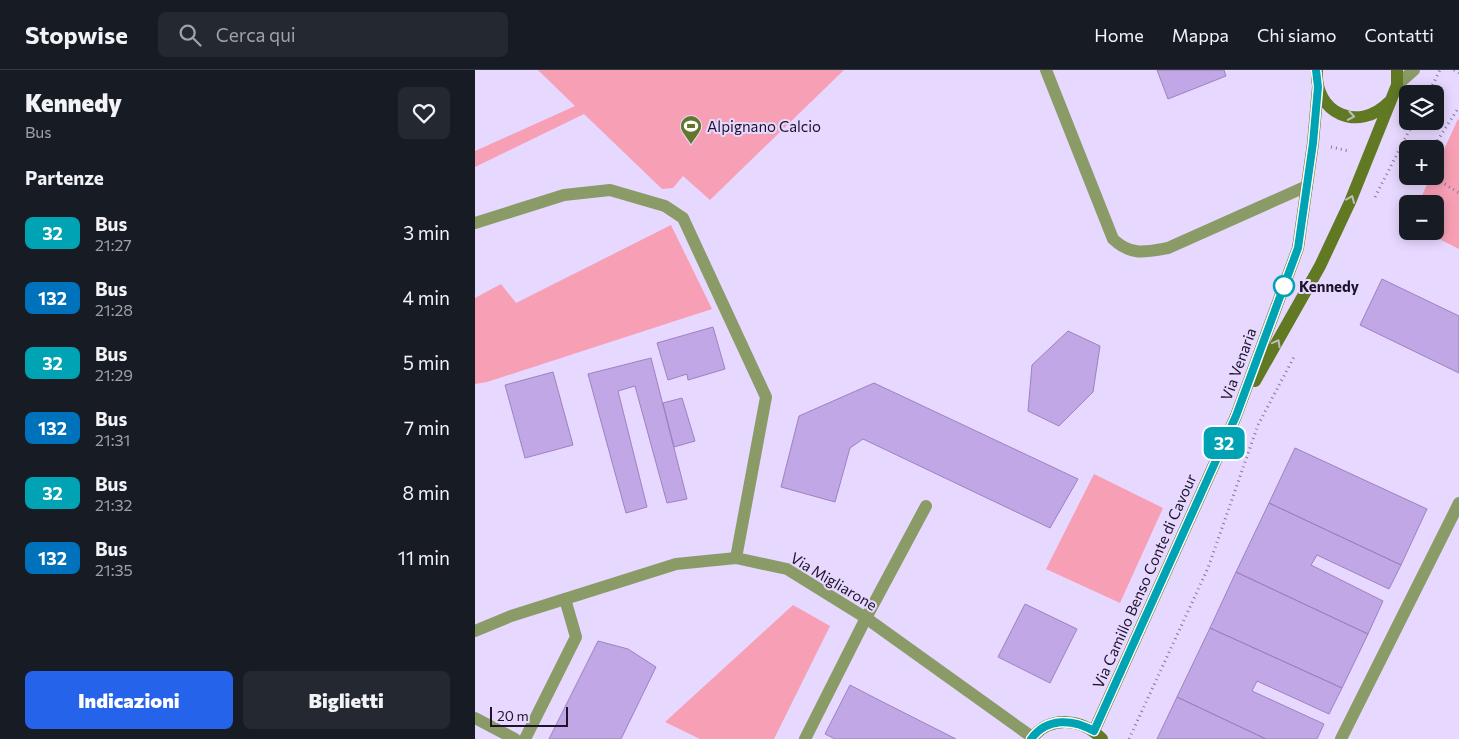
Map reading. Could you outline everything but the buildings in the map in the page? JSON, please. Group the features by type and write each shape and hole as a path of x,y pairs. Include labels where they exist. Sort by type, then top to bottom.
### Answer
{"main road":[{"name":"Via Venaria","path":"1236,416 1298,248 1313,143 1318,87 1317,70"},
{"path":"1397,70 1397,84"},
{"name":"Via Venaria","path":"1236,416 1320,266 1350,202 1397,84"},
{"path":"1318,87 1324,101 1336,112 1350,117 1365,117 1380,111 1391,100"},
{"name":"Via Camillo Benso Conte di Cavour","path":"1098,735 1236,416"},
{"path":"1031,738 1043,728 1055,722 1069,721 1082,724 1098,735"}],"street":[{"path":"1046,70 1113,239 1122,247 1145,252 1167,248 1307,186"},
{"path":"1397,84 1414,70"},
{"path":"475,223 564,195 610,190 665,206 683,218 766,397 735,558"},
{"path":"1341,739 1459,503"},
{"path":"805,739 866,618 926,506"},
{"name":"Via Migliarone","path":"475,631 511,616 676,564 735,558 787,568 866,618 1031,738"},
{"path":"525,739 576,637 565,599"},
{"path":"475,718 515,739"}],"path":[{"path":"1432,85 1440,70"},
{"path":"1454,70 1459,73"},
{"path":"1438,140 1459,107"},
{"path":"1374,200 1409,130"},
{"path":"1313,143 1368,156"},
{"path":"1444,184 1459,193"},
{"path":"1129,739 1208,568 1259,426 1294,356"}],"shaded area":[{"name":"Alpignano Calcio","path":"538,70 844,70 710,200 683,176 673,188 662,189 584,114 475,167 475,151 575,106"},
{"path":"1458,119 1459,249 1441,240 1444,240 1444,195 1422,195 1427,185 1444,185 1444,149"},
{"path":"671,225 712,309 487,382 475,384 475,298 501,284 516,303"},
{"path":"1094,474 1163,508 1120,603 1046,569"},
{"path":"793,605 830,626 774,739 700,739 665,722"}],"bus line":[{"name":"32","path":"1031,739 1043,728 1055,722 1069,721 1082,724 1094,731 1236,416 1298,248 1313,143 1318,87 1316,70"}],"place":[{"name":"Alpignano Calcio","path":"691,145"},
{"name":"Kennedy","path":"1284,286"}]}
